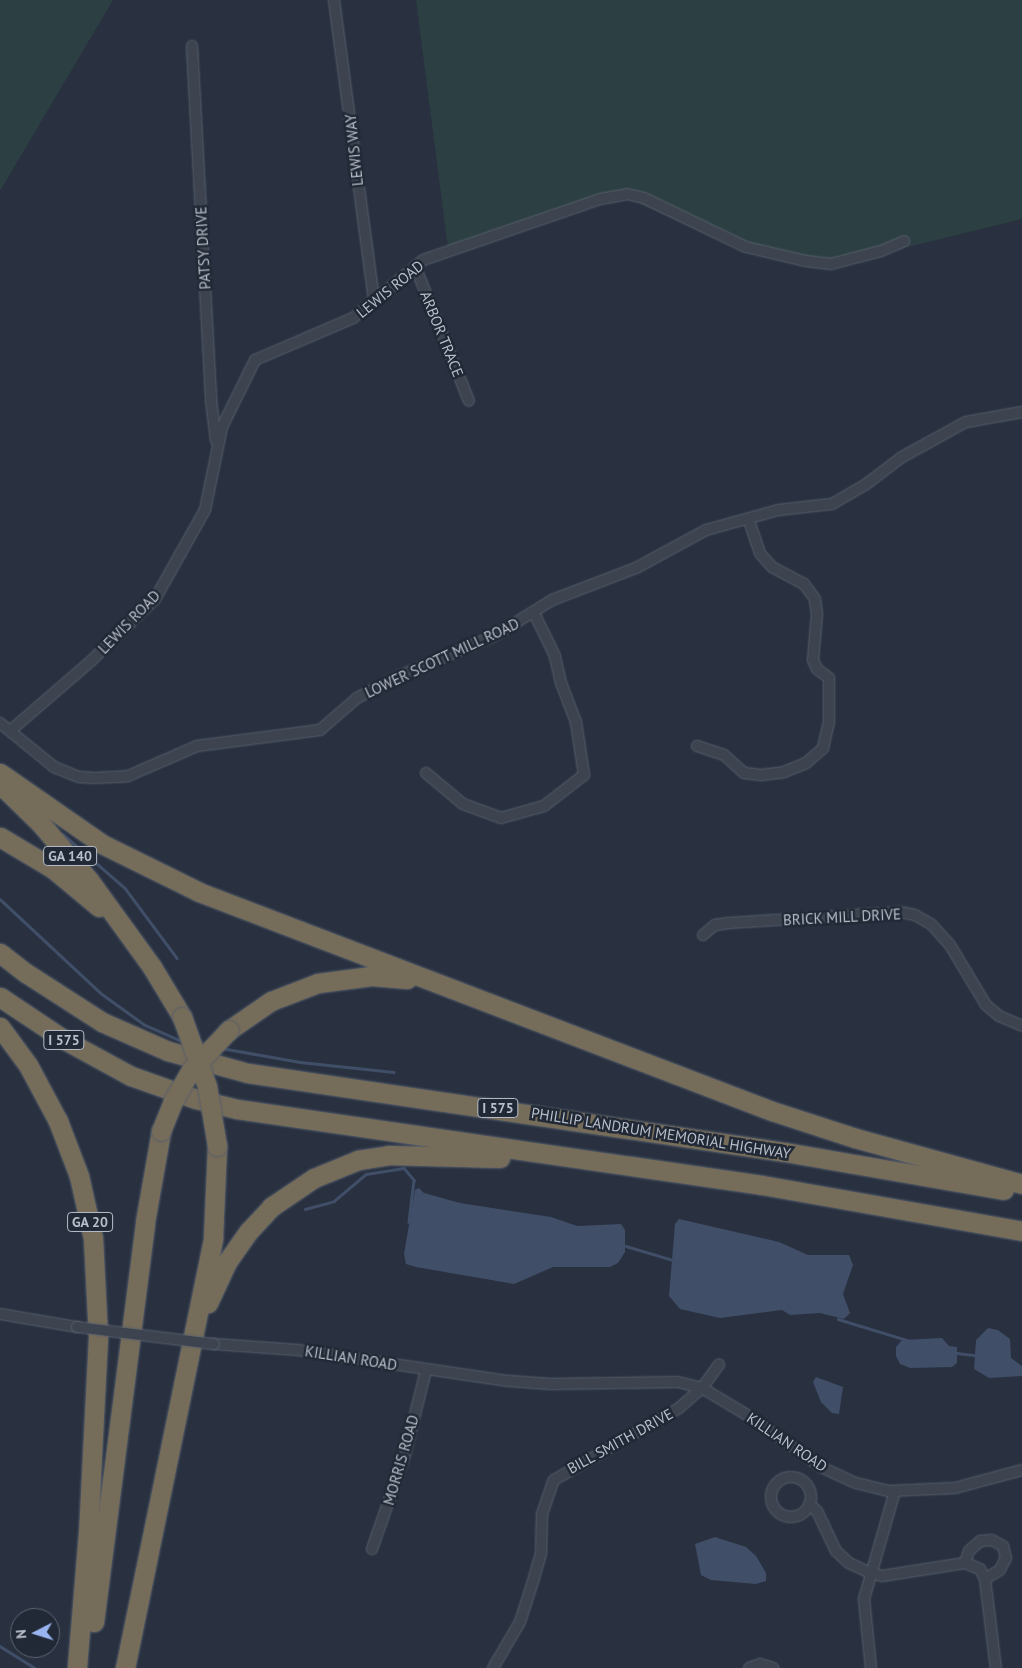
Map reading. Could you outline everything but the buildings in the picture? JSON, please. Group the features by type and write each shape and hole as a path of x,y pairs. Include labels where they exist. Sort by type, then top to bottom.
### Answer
{"highway":[{"path":"0,772 61,818 145,868 199,892 435,984 772,1111 855,1138 1022,1184"},
{"name":"GA 140","path":"0,784 66,851 131,936"},
{"path":"0,837 77,887 131,936 182,1017 207,1086 217,1146 216,1213 195,1336 125,1668"},
{"name":"PHILLIP LANDRUM MEMORIAL HIGHWAY","path":"0,953 26,974 102,1022 168,1051 248,1073 785,1152 1022,1193"},
{"path":"88,1668 146,1213 161,1131 173,1101 191,1070 229,1030 271,1001 318,983 372,976 435,984"},
{"name":"I 575","path":"0,997 55,1034 112,1066 196,1099 276,1115 772,1186 1022,1231"},
{"name":"GA 20","path":"0,1026 28,1065 58,1121 79,1176 93,1238 98,1337 88,1533 77,1668"},
{"path":"195,1336 227,1262 248,1232 285,1196 328,1171 372,1157 406,1154 608,1163"}],"street":[{"name":"LEWIS WAY","path":"334,0 374,300"},
{"name":"PATSY DRIVE","path":"192,46 211,400 217,450"},
{"name":"LEWIS ROAD","path":"10,731 91,661 155,599 205,510 217,450 231,404 255,360 353,318 423,260 600,198 627,194 644,198 746,247 806,261 831,264 882,251 904,241"},
{"name":"ARBOR TRACE","path":"415,266 468,401"},
{"name":"LOWER SCOTT MILL ROAD","path":"0,723 54,767 79,777 128,776 197,746 320,730 357,698 399,676 494,636 534,613 552,600 668,553 706,530 793,507 832,504 865,486 902,457 966,422 1022,412"},
{"path":"697,746 724,755 744,773 761,776 784,772 806,763 823,748 828,729 831,696 829,678 817,669 813,660 815,599 804,584 772,567 760,554 748,519"},
{"path":"426,773 463,804 501,818 544,806 584,775 576,722 561,683 555,656 534,613"},
{"name":"BRICK MILL DRIVE","path":"703,935 715,925 729,923 900,912 914,915 932,925 950,945 986,1005 999,1016 1022,1026"},
{"name":"KILLIAN ROAD","path":"0,1314 77,1327 214,1344 298,1350 426,1370 550,1384 678,1382 702,1388 821,1467 856,1483 895,1491 955,1488 1022,1470"},
{"path":"702,1388 719,1365"},
{"name":"MORRIS ROAD","path":"372,1549 405,1455 426,1370"},
{"name":"BILL SMITH DRIVE","path":"493,1668 520,1622 541,1554 542,1514 554,1480 572,1467 639,1433 679,1408 702,1388"},
{"path":"871,1668 864,1599 895,1491"},
{"path":"810,1504 817,1510 836,1551 849,1562 870,1573 882,1576 965,1563 980,1569 985,1579 996,1668"},
{"path":"965,1563 969,1551 980,1542 992,1540 1003,1546 1006,1558 1000,1570 985,1579"},
{"path":"749,1668 760,1664 773,1668"}],"shaded area":[{"path":"0,0 113,0 0,191"},
{"path":"416,0 1022,0 1022,219 842,263 715,238 619,194 448,248"}],"water":[{"path":"419,1188 424,1193 460,1203 551,1217 577,1226 621,1224 625,1230 625,1252 618,1263 610,1267 553,1267 514,1284 406,1264 404,1254 415,1190"},
{"path":"679,1219 779,1242 808,1255 849,1255 853,1265 843,1294 850,1313 844,1319 820,1313 790,1315 782,1310 720,1318 680,1309 669,1296 675,1224"},
{"path":"988,1328 998,1330 1010,1339 1011,1358 1022,1366 1022,1376 989,1378 974,1369 976,1340"},
{"path":"942,1338 949,1346 957,1347 957,1363 952,1367 910,1368 900,1364 896,1356 896,1347 902,1340"},
{"path":"816,1377 843,1387 839,1414 832,1413 821,1402 813,1382"},
{"path":"715,1537 746,1547 756,1556 766,1573 766,1581 756,1584 711,1580 701,1575 695,1544"}],"waterway":[{"path":"63,834 125,888 177,958"},
{"path":"0,899 102,994 145,1025 184,1042"},
{"path":"221,1048 300,1062 393,1072"},
{"path":"305,1209 334,1201 366,1174 404,1168 414,1180 409,1222"},
{"path":"626,1246 673,1260"},
{"path":"838,1319 907,1340"},
{"path":"957,1353 974,1355"},
{"path":"0,1646 35,1668"}]}
